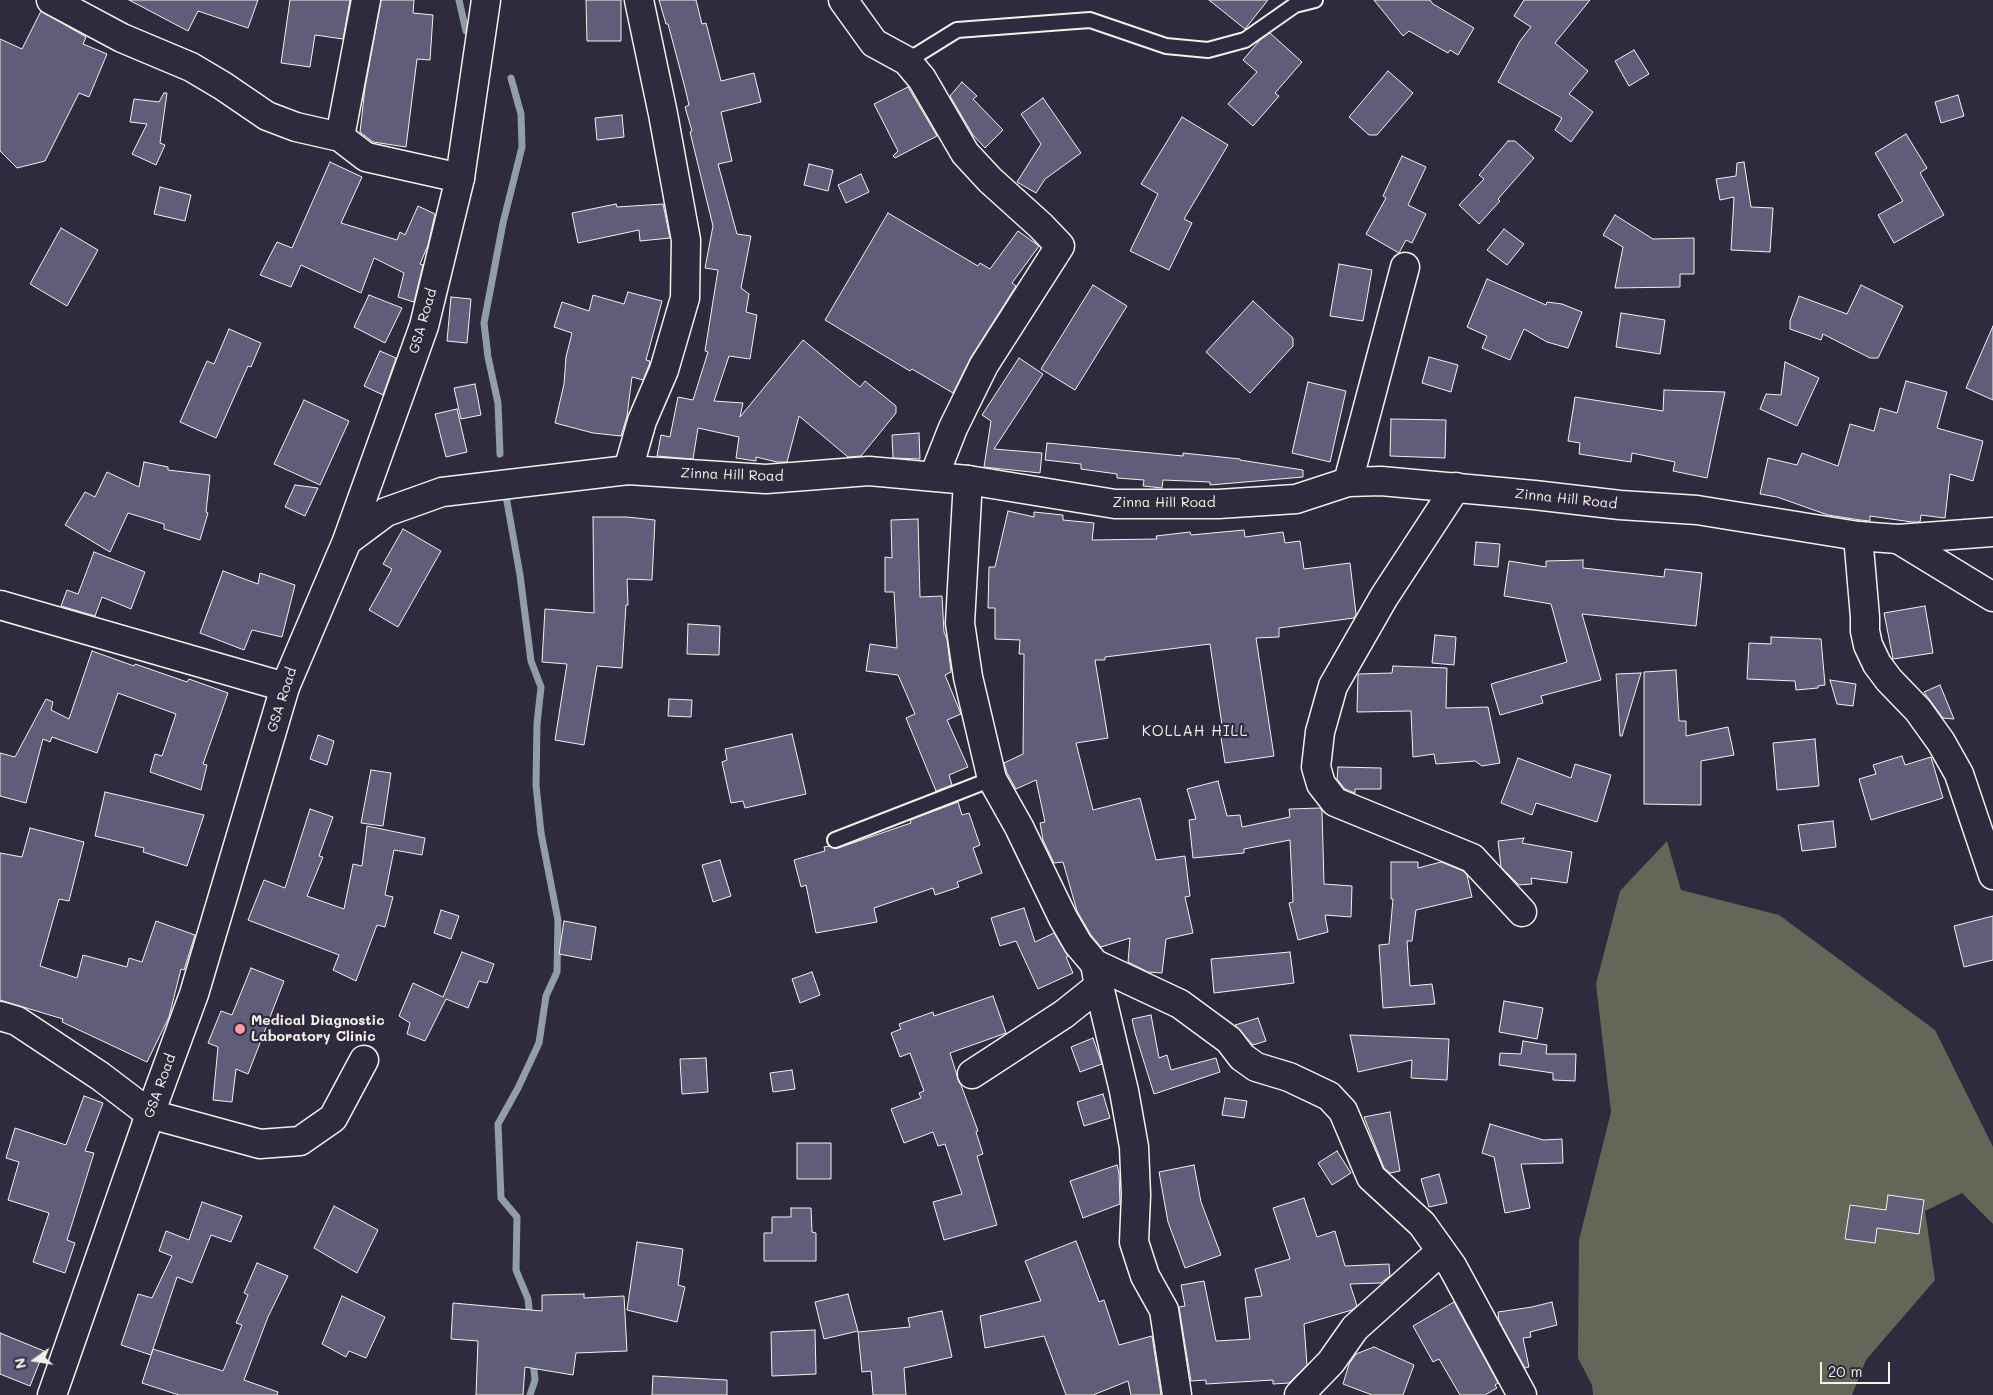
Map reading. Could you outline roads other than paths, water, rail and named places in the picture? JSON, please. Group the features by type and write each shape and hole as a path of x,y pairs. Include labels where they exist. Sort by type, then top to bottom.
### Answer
{"street":[{"path":"51,0 122,38 190,67 223,86 266,116 296,127 340,137 366,157 460,178"},
{"path":"340,137 366,0"},
{"name":"GSA Road","path":"52,1395 194,994 285,687 346,541 424,326 460,178 486,0"},
{"path":"628,470 642,421 664,370 685,298 686,240 663,114 639,0"},
{"path":"843,0 874,43 907,61 922,79 965,153 990,180 1041,226 1060,246 984,365 953,428 934,476"},
{"path":"1348,482 1404,268"},
{"name":"Zinna Hill Road","path":"346,541 386,512 442,492 628,470 766,479 869,471 968,480 1115,504 1218,504 1296,498 1348,482 1381,481 1456,487 1620,505 1697,510 1858,536 1898,539 1993,532"},
{"path":"968,480 960,623 968,677 992,779 1019,827 1063,918 1097,975 1124,1091 1134,1147 1136,1195 1134,1242 1145,1276 1164,1310 1178,1395"},
{"path":"1456,487 1384,596 1333,686 1320,732 1316,768 1322,784 1335,802 1472,858 1522,912"},
{"path":"1858,536 1866,617 1865,631 1868,645 1877,664 1889,680 1918,710 1941,742 1959,774 1993,875"},
{"path":"1898,539 1993,597"},
{"path":"0,605 285,687"},
{"path":"972,1074 1064,1014 1097,975"},
{"path":"1097,975 1180,1004 1229,1040 1242,1057 1256,1067 1289,1077 1329,1096 1343,1111 1371,1177 1422,1224 1452,1266 1522,1395"},
{"path":"0,1016 17,1021 100,1076 150,1114 260,1144 300,1141 333,1118 364,1060"},
{"path":"1299,1395 1331,1362 1355,1328 1441,1251"}],"lane":[{"path":"907,61 957,30 1090,20 1166,46 1208,50 1245,40 1294,5 1315,0"},
{"path":"835,840 992,779"}],"waterway":[{"path":"459,0 466,31"},
{"path":"500,454 498,403 488,357 484,323 503,223 522,147 521,114 511,78"},
{"path":"506,496 520,575 531,661 541,687 537,724 536,785 541,833 558,920 557,972 546,996 539,1043 518,1088 498,1124 501,1198 517,1217 516,1270 528,1299 530,1318"},
{"path":"530,1395 535,1380 533,1361"}],"place":[{"name":"Medical Diagnostic Laboratory Clinic","path":"240,1029"}],"district":[{"name":"KOLLAH HILL","path":"1195,731"}]}
